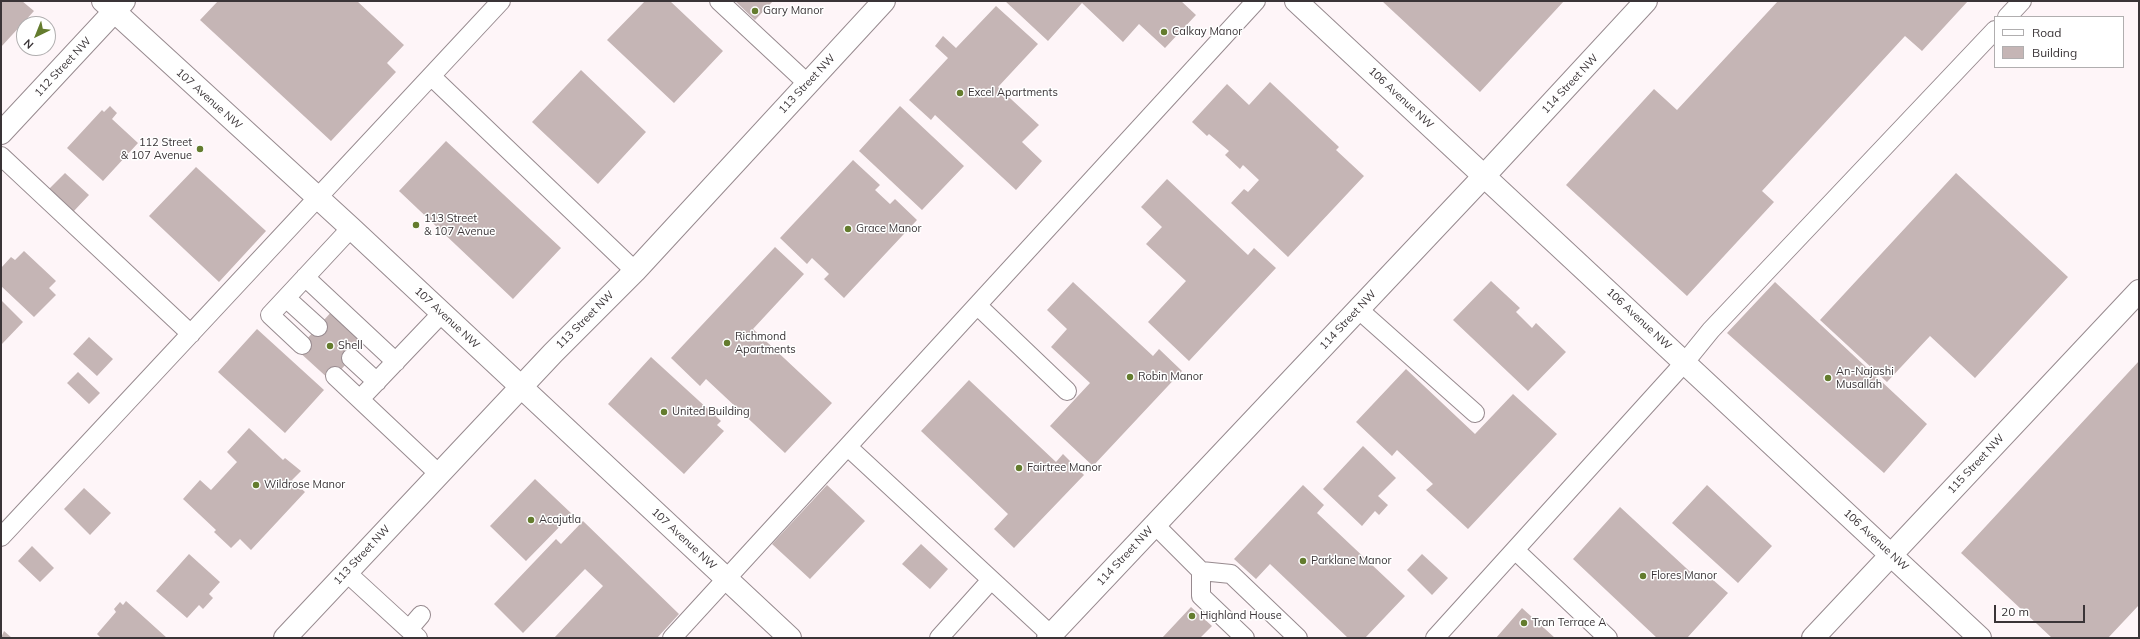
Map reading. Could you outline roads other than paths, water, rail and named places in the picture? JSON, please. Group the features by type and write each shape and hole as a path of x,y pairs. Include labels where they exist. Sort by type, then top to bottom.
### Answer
{"street":[{"name":"113 Street NW","path":"285,638 521,387 635,271 884,1"},
{"name":"106 Avenue NW","path":"1296,1 1980,638"},
{"name":"114 Street NW","path":"1049,636 1485,176 1646,1"},
{"name":"112 Street NW","path":"1,133 114,5"},
{"name":"107 Avenue NW","path":"114,5 318,198 790,638"},
{"name":"115 Street NW","path":"1813,638 2139,290"}],"lane":[{"path":"1,537 501,1"},
{"path":"720,1 807,83"},
{"path":"672,638 1256,1"},
{"path":"2008,16 2022,1"},
{"path":"1435,638 1685,362 1711,330 1994,31"},
{"path":"431,76 635,271"},
{"path":"1,156 192,334"},
{"path":"302,345 270,315 351,228"},
{"path":"305,277 396,362"},
{"path":"286,298 318,327"},
{"path":"978,306 1067,391"},
{"path":"1358,309 1475,413"},
{"path":"360,399 442,313"},
{"path":"351,358 377,382"},
{"path":"335,376 439,474"},
{"path":"848,447 1049,636"},
{"path":"1155,525 1201,571 1231,574 1298,638"},
{"path":"1515,550 1608,638"},
{"path":"1201,571 1201,596 1245,638"},
{"path":"346,572 413,634 421,616"},
{"path":"939,638 991,580"}],"place":[{"name":"Gary Manor","path":"755,11"},
{"name":"Calkay Manor","path":"1164,32"},
{"name":"Excel Apartments","path":"960,93"},
{"name":"112 Street & 107 Avenue","path":"200,149"},
{"name":"113 Street & 107 Avenue","path":"416,225"},
{"name":"Grace Manor","path":"848,229"},
{"name":"Richmond Apartments","path":"727,343"},
{"name":"Shell","path":"330,346"},
{"name":"Robin Manor","path":"1130,377"},
{"name":"An-Najashi Musallah","path":"1828,378"},
{"name":"United Building","path":"664,412"},
{"name":"Fairtree Manor","path":"1019,468"},
{"name":"Wildrose Manor","path":"256,485"},
{"name":"Acajutla","path":"531,520"},
{"name":"Parklane Manor","path":"1303,561"},
{"name":"Flores Manor","path":"1643,576"},
{"name":"Highland House","path":"1192,616"},
{"name":"Tran Terrace A","path":"1524,623"}]}
